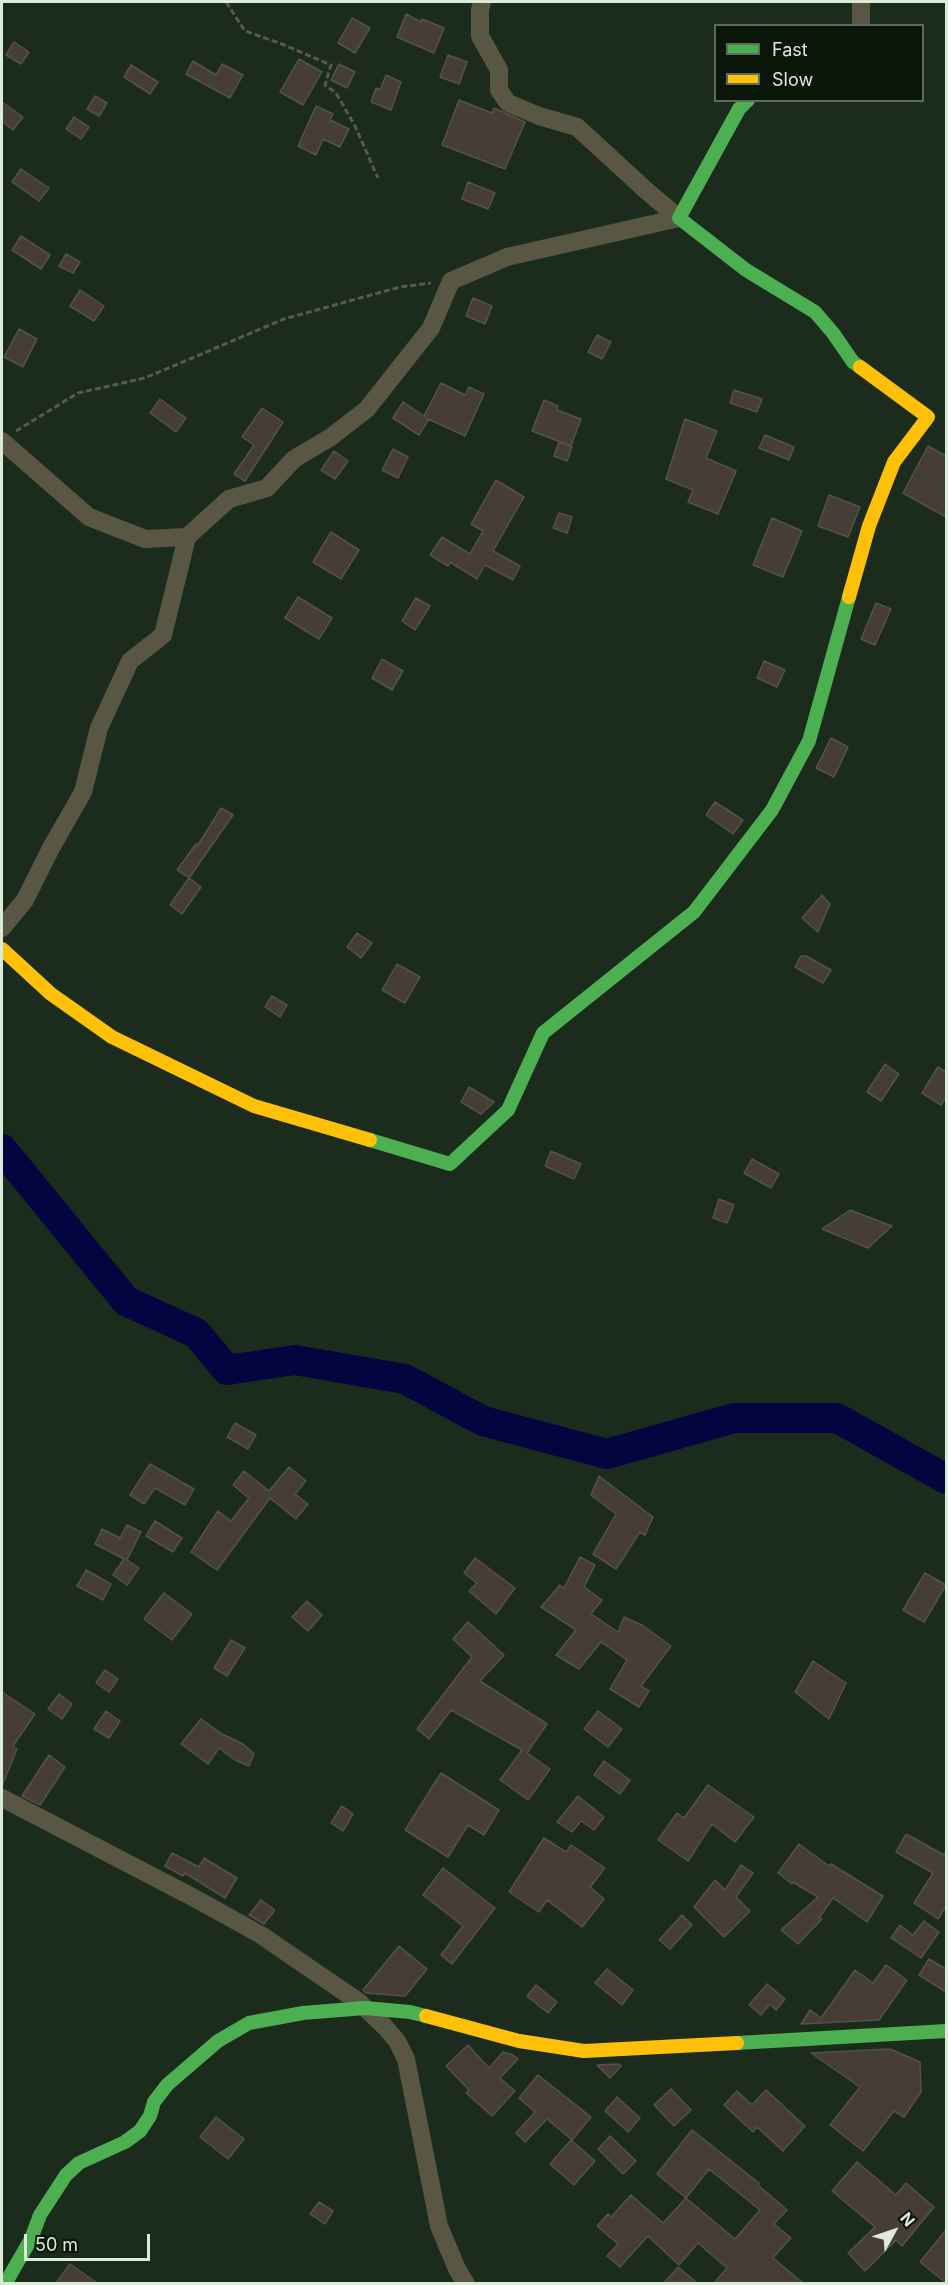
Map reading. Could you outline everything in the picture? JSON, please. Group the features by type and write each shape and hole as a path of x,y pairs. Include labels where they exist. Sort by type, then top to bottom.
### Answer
{"street":[{"path":"2,949 51,994 112,1037 254,1106 450,1164 508,1110 543,1033 693,912 772,810 809,741 869,526 894,462 928,417 853,362 815,312 746,270 649,193 577,127 539,116 508,103 499,90 499,70 480,36 482,2"},
{"path":"861,2 861,24"},
{"path":"2,928 25,900 83,792 99,728 130,661 163,635 187,537 229,499 267,488 294,459 331,437 367,409 431,328 451,281 507,257 680,218 739,109 746,102"},
{"path":"6,437 89,517 145,539 187,537"},
{"path":"2,1798 188,1894 261,1935 365,2008 397,2041 406,2059 439,2226 457,2269 466,2283"},
{"path":"6,2283 31,2239 40,2215 66,2175 79,2163 125,2142 140,2131 150,2116 154,2102 167,2085 218,2041 249,2023 276,2017 365,2008 410,2012 519,2041 584,2051 946,2031"}],"path":[{"path":"226,2 245,32 282,44 331,65 325,85 336,93 351,118 378,178"},
{"path":"6,437 78,393 145,378 284,319 400,287 451,281"}],"building":[{"path":"406,14 421,22 422,19 444,28 434,53 397,37"},
{"path":"352,18 370,28 355,53 338,43"},
{"path":"14,42 29,52 21,64 6,55"},
{"path":"448,55 467,62 459,84 440,77"},
{"path":"299,59 322,72 303,105 280,92"},
{"path":"193,61 216,75 222,64 243,75 230,98 186,74"},
{"path":"339,64 355,72 347,88 331,80"},
{"path":"131,65 158,82 150,94 124,77"},
{"path":"386,75 401,82 391,110 371,102 376,88 380,90"},
{"path":"95,96 107,103 99,116 87,109"},
{"path":"459,100 492,113 494,108 525,122 505,169 442,145"},
{"path":"2,102 23,117 13,130 2,121"},
{"path":"316,106 333,114 330,120 349,129 340,147 323,139 316,155 298,146"},
{"path":"74,117 89,127 81,139 66,129"},
{"path":"21,169 49,188 39,201 12,182"},
{"path":"468,182 495,193 488,209 462,199"},
{"path":"21,236 50,255 41,269 12,250"},
{"path":"66,254 80,262 73,273 59,266"},
{"path":"80,290 104,306 94,321 70,306"},
{"path":"473,298 492,306 485,324 466,316"},
{"path":"19,329 37,339 23,367 4,357"},
{"path":"597,335 611,342 602,359 588,352"},
{"path":"441,383 465,395 469,387 484,394 465,436 429,419 419,435 393,418 403,402 424,416"},
{"path":"734,390 762,399 757,412 730,403"},
{"path":"160,399 186,418 176,432 150,413"},
{"path":"544,400 558,406 557,410 581,419 571,446 532,431"},
{"path":"262,408 283,422 245,481 234,474 254,445 242,437"},
{"path":"685,419 717,431 706,458 736,471 718,514 688,502 693,490 666,479"},
{"path":"765,435 794,447 789,460 759,448"},
{"path":"559,442 572,447 567,461 554,456"},
{"path":"928,446 946,456 946,517 903,493"},
{"path":"393,449 408,457 398,478 382,470"},
{"path":"334,451 348,461 335,479 321,470"},
{"path":"496,480 524,497 493,551 520,566 513,580 485,565 477,579 450,562 448,566 430,555 442,537 470,554 483,531 471,524"},
{"path":"829,495 860,507 848,537 818,526"},
{"path":"559,513 572,517 567,533 553,528"},
{"path":"772,518 802,531 783,577 753,565"},
{"path":"331,532 359,550 341,579 313,562"},
{"path":"298,597 332,618 319,639 285,618"},
{"path":"416,598 430,606 415,630 402,621"},
{"path":"876,603 891,609 875,645 861,639"},
{"path":"382,659 403,671 392,690 372,678"},
{"path":"764,661 785,670 777,687 757,678"},
{"path":"831,738 848,747 834,777 816,768"},
{"path":"715,802 743,820 733,834 706,815"},
{"path":"221,808 233,815 189,878 177,870 196,844 198,845"},
{"path":"189,878 201,887 182,914 170,905"},
{"path":"822,895 830,904 818,932 802,918"},
{"path":"357,933 372,943 361,958 347,947"},
{"path":"801,956 806,956 831,970 823,983 795,967"},
{"path":"397,964 420,977 405,1003 382,990"},
{"path":"272,996 287,1005 280,1017 265,1007"},
{"path":"885,1064 899,1074 881,1101 867,1092"},
{"path":"938,1067 946,1072 946,1097 941,1105 922,1093"},
{"path":"469,1087 494,1102 481,1114 461,1102"},
{"path":"551,1151 581,1164 574,1179 545,1166"},
{"path":"752,1159 779,1174 771,1188 744,1173"},
{"path":"719,1199 734,1205 727,1223 713,1218"},
{"path":"850,1210 892,1226 868,1248 822,1229"},
{"path":"235,1423 256,1435 248,1449 227,1437"},
{"path":"150,1464 194,1489 185,1505 155,1488 144,1504 130,1495"},
{"path":"289,1467 306,1481 295,1494 308,1504 296,1519 270,1498 217,1570 191,1552 218,1511 231,1521 249,1498 233,1485 244,1471 269,1491"},
{"path":"599,1476 653,1517 645,1535 640,1532 616,1569 593,1554 616,1514 591,1495"},
{"path":"155,1521 182,1538 173,1552 146,1536"},
{"path":"127,1525 141,1532 127,1560 139,1568 127,1585 113,1575 124,1559 95,1544 102,1529 120,1538"},
{"path":"580,1557 595,1565 584,1587 602,1600 591,1614 618,1632 624,1617 642,1625 671,1646 641,1686 649,1691 639,1707 610,1689 627,1660 601,1642 579,1669 556,1655 576,1630 541,1607 560,1585 564,1588"},
{"path":"475,1558 515,1588 496,1614 469,1591 477,1583 464,1573"},
{"path":"86,1570 111,1584 103,1600 77,1586"},
{"path":"925,1573 946,1585 924,1622 903,1610"},
{"path":"164,1593 192,1614 172,1640 144,1619"},
{"path":"307,1601 322,1615 308,1631 292,1617"},
{"path":"468,1622 504,1655 480,1681 547,1724 527,1753 550,1769 528,1800 500,1780 522,1750 451,1710 429,1739 417,1729 472,1657 453,1639"},
{"path":"231,1640 245,1648 227,1676 214,1668"},
{"path":"813,1661 846,1683 829,1719 795,1692"},
{"path":"105,1670 118,1679 109,1692 96,1683"},
{"path":"2,1692 35,1714 13,1746 17,1749 2,1786"},
{"path":"59,1694 72,1704 62,1719 48,1709"},
{"path":"106,1711 120,1721 109,1738 94,1729"},
{"path":"598,1711 622,1729 608,1747 584,1729"},
{"path":"201,1719 222,1734 243,1744 254,1754 249,1766 235,1760 219,1748 208,1764 181,1744"},
{"path":"49,1755 65,1767 40,1805 22,1796"},
{"path":"604,1761 630,1780 620,1794 594,1775"},
{"path":"441,1773 499,1810 484,1835 468,1825 448,1857 405,1830"},
{"path":"708,1785 754,1817 735,1842 712,1824 688,1861 658,1840 677,1813 684,1818"},
{"path":"578,1796 604,1817 594,1830 581,1821 572,1832 557,1822"},
{"path":"342,1806 353,1814 343,1831 331,1823"},
{"path":"906,1834 944,1855 946,1851 946,1906 938,1919 914,1903 933,1873 896,1852"},
{"path":"544,1838 566,1852 571,1845 605,1868 590,1887 604,1899 582,1927 547,1900 539,1912 509,1892"},
{"path":"799,1844 829,1866 831,1864 883,1896 867,1922 833,1898 819,1918 822,1919 798,1944 781,1930 818,1897 793,1882 792,1884 778,1873"},
{"path":"172,1853 199,1867 204,1858 237,1878 225,1898 185,1873 183,1876 165,1866"},
{"path":"741,1865 753,1873 736,1897 750,1911 724,1937 694,1907 715,1880 725,1890"},
{"path":"443,1868 495,1908 452,1964 441,1955 463,1926 423,1895"},
{"path":"261,1900 275,1910 264,1924 249,1915"},
{"path":"682,1915 692,1925 670,1949 659,1940"},
{"path":"924,1921 939,1932 921,1958 891,1938 900,1925 913,1935"},
{"path":"399,1946 427,1969 405,1996 366,1993 363,1990"},
{"path":"929,1959 946,1969 946,1992 919,1975"},
{"path":"886,1965 907,1980 879,2020 801,2024 810,2010 821,2018 855,1970 873,1983"},
{"path":"607,1969 633,1990 622,2005 595,1983"},
{"path":"767,1984 785,1999 776,2010 770,2004 761,2015 749,2005"},
{"path":"536,1985 557,2002 548,2013 527,1996"},
{"path":"468,2045 489,2068 503,2052 518,2059 500,2078 515,2091 492,2116 466,2093 469,2090 446,2066"},
{"path":"890,2049 920,2062 921,2092 904,2117 894,2111 863,2151 830,2125 860,2087 811,2053"},
{"path":"619,2064 621,2066 610,2078 597,2065"},
{"path":"538,2075 591,2117 572,2140 547,2119 525,2142 516,2133 535,2112 519,2098"},
{"path":"671,2089 691,2110 674,2126 654,2105"},
{"path":"766,2090 805,2126 783,2151 757,2127 753,2132 724,2105 737,2091 752,2105"},
{"path":"617,2097 640,2118 628,2132 605,2111"},
{"path":"216,2117 244,2139 228,2159 200,2137"},
{"path":"692,2130 759,2183 758,2185 787,2210 774,2224 791,2238 773,2258 803,2283 714,2283 727,2268 698,2243 679,2265 648,2236 620,2267 607,2256 618,2244 597,2226 608,2214 611,2217 631,2195 663,2223 686,2198 657,2174","holes":["709,2169 760,2210 735,2239 686,2198"]},
{"path":"610,2136 636,2161 623,2174 598,2149"},
{"path":"571,2140 595,2161 574,2185 550,2164"},
{"path":"857,2162 896,2195 906,2183 934,2207 902,2246 896,2240 865,2271 848,2253 875,2227 832,2191"},
{"path":"319,2202 333,2211 325,2224 310,2214"},
{"path":"946,2230 946,2283 920,2262"},
{"path":"70,2264 97,2283 56,2283"},
{"path":"678,2267 697,2283 664,2283"}],"waterway":[{"path":"2,1149 126,1301 196,1333 227,1370 295,1360 405,1379 483,1421 607,1454 734,1418 837,1418 946,1479"}],"traffic: fast":[{"path":"746,102 739,109 679,218 746,270 815,312 853,362 860,367"},
{"path":"370,1140 450,1164 508,1110 543,1033 694,912 772,810 809,741 849,597"},
{"path":"5,2284 31,2239 40,2215 66,2175 79,2163 125,2142 140,2131 150,2116 154,2102 167,2085 218,2041 249,2023 303,2013 365,2008 410,2012 426,2016"},
{"path":"737,2043 946,2031"}],"traffic: slow":[{"path":"849,597 869,526 894,462 928,417 860,367"},
{"path":"2,949 51,994 112,1037 254,1106 370,1140"},
{"path":"426,2016 519,2041 584,2051 737,2043"}]}
